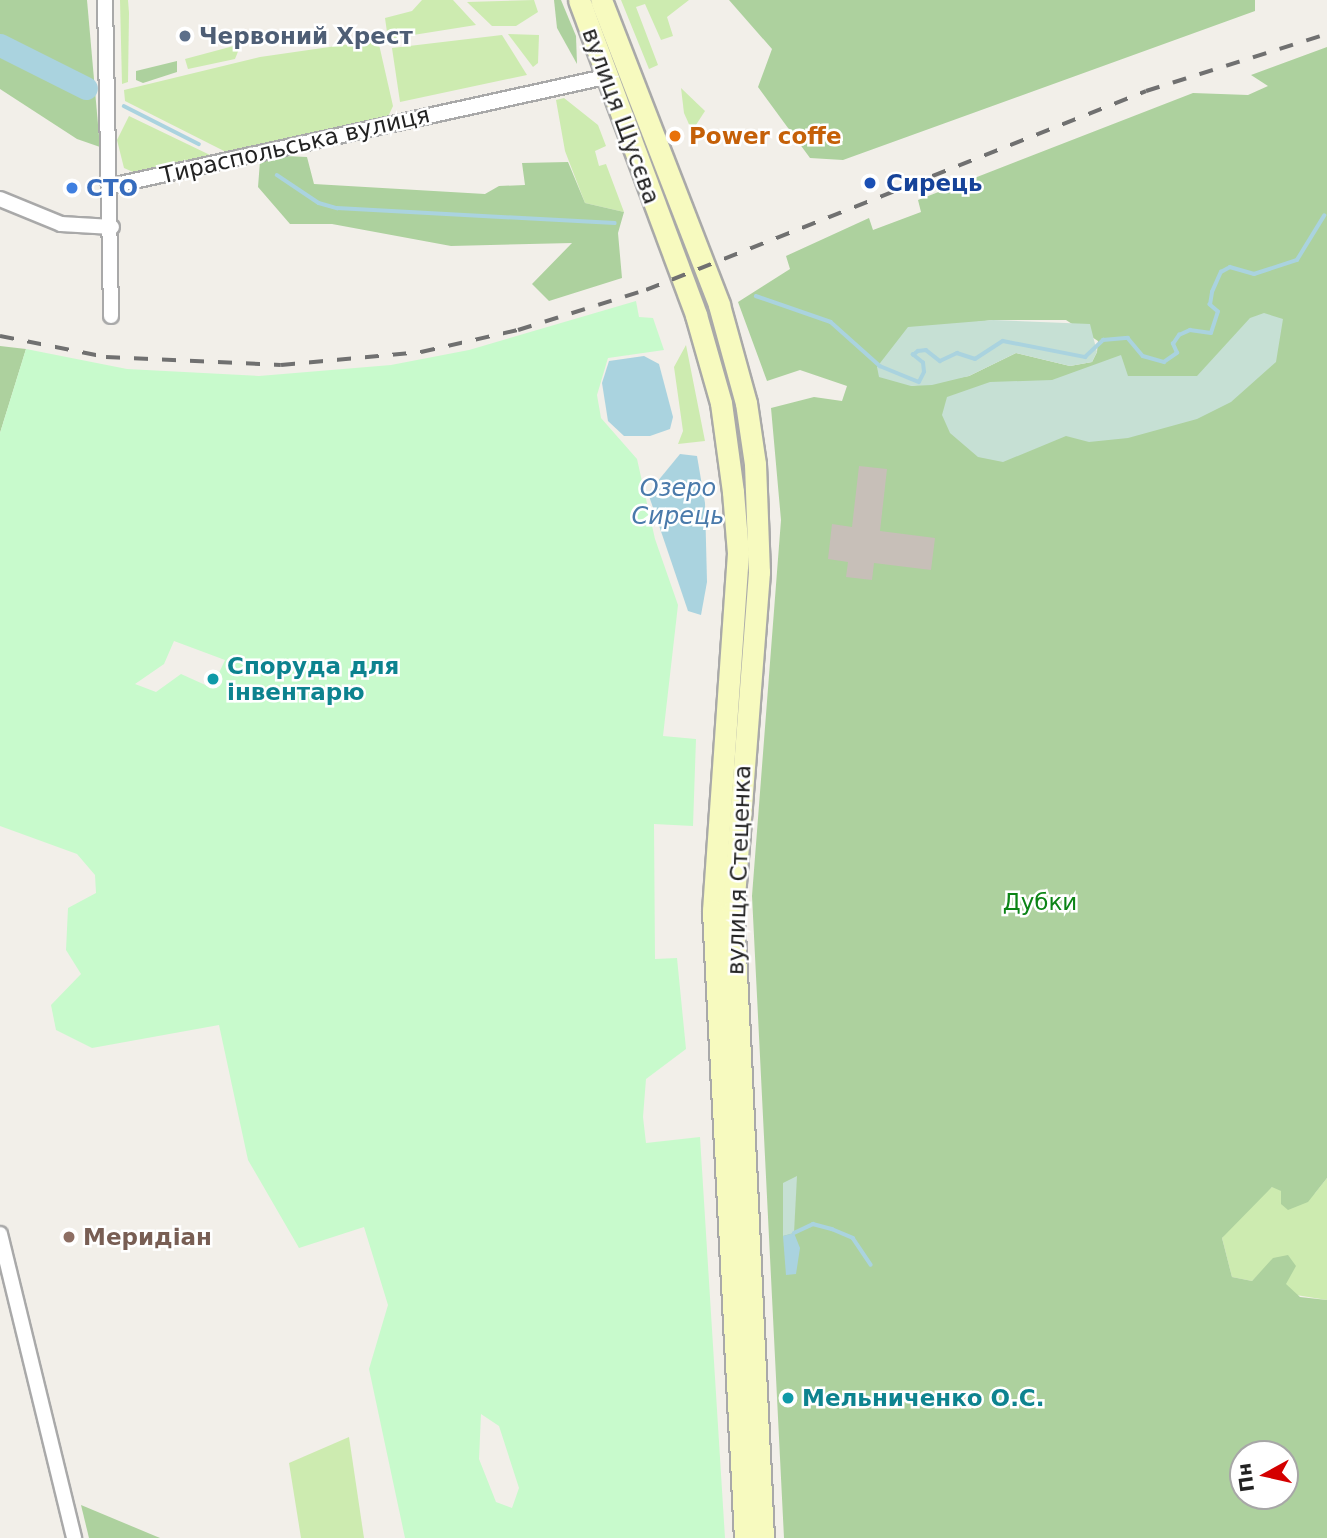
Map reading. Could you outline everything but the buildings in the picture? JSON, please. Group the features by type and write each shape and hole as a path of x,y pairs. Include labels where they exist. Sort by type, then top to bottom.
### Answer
{"main road":[{"name":"вулиця Щусєва","path":"579,0 664,232"},
{"name":"вулиця Щусєва","path":"601,0 684,213"},
{"name":"вулиця Стеценка","path":"684,213 738,367 757,494 759,572 733,911 764,1538"},
{"name":"вулиця Стеценка","path":"664,232 696,315 721,403 738,553 713,911 745,1538"}],"street":[{"path":"105,0 112,227 111,316"},
{"name":"Тираспольська вулиця","path":"111,186 605,77"},
{"path":"0,199 61,224 112,227"},
{"path":"0,1234 74,1538"}],"green space":[{"path":"0,0 87,0 100,147 77,139 0,89"},
{"path":"120,0 128,0 129,13 128,82 122,84"},
{"path":"422,0 453,0 476,25 388,39 385,18 412,11"},
{"path":"534,0 538,12 516,26 492,26 467,2"},
{"path":"554,0 561,0 576,36 577,64 557,28"},
{"path":"621,0 689,0 667,17 673,36 661,40 645,4 636,7 658,65 649,69"},
{"path":"729,0 1255,0 1255,11 843,160 810,158 758,87 772,49"},
{"path":"508,34 539,35 538,63 533,67"},
{"path":"502,35 527,75 400,102 392,48"},
{"path":"378,40 393,106 387,119 226,152 125,101 124,90 260,57"},
{"path":"241,44 235,59 188,69 185,59"},
{"name":"Дубки","path":"1327,47 1327,1178 1308,1202 1288,1210 1281,1204 1281,1191 1272,1187 1222,1238 1232,1277 1252,1281 1273,1258 1288,1255 1296,1266 1286,1284 1300,1297 1327,1300 1327,1538 784,1538 752,896 781,520 771,408 814,397 842,401 847,386 800,370 767,381 738,302 790,269 786,256 869,218 873,230 921,212 918,200 1193,93 1248,95 1268,86 1251,75","holes":["993,320 1066,320 1098,341 1092,362 1070,366 1016,353 969,376 911,386 960,324"]},
{"path":"177,61 177,72 143,83 136,80 136,71"},
{"path":"681,88 705,111 692,131 684,113"},
{"path":"564,98 598,125 606,146 595,151 599,166 606,164 624,212 585,203 565,151 556,100"},
{"path":"129,116 210,155 133,172 124,168 117,140"},
{"path":"284,156 307,157 314,184 485,194 499,186 525,185 522,163 568,162 585,203 624,212 618,233 622,278 549,301 532,284 572,243 451,246 332,224 290,224 258,187 260,161"},
{"path":"636,301 639,317 653,318 664,350 608,358 597,395 601,418 637,459 655,539 678,605 663,736 696,739 693,826 654,824 655,959 677,958 686,1049 646,1079 643,1117 646,1143 700,1137 725,1538 405,1538 369,1369 388,1305 364,1227 299,1248 248,1160 219,1025 92,1048 56,1030 51,1005 81,974 66,950 68,908 96,893 95,875 77,854 0,826 0,433 26,349 127,369 259,376 391,365 469,350","holes":["174,641 225,660 212,688 181,674 156,692 135,684 164,664","481,1414 499,1426 519,1488 512,1508 496,1502 479,1459"]},
{"path":"1264,313 1283,319 1276,362 1231,402 1197,419 1128,438 1089,442 1066,436 1003,462 978,457 950,433 942,415 947,397 990,382 1052,380 1121,355 1128,376 1197,376 1250,318"},
{"path":"993,320 1090,324 1097,352 1092,362 1070,366 1016,353 969,376 932,385 911,386 879,377 877,367 908,327"},
{"path":"686,345 705,441 678,444 683,431 674,367"},
{"path":"0,346 26,349 0,433"},
{"path":"797,1176 794,1233 783,1236 783,1183"},
{"path":"1327,1178 1327,1300 1296,1295 1285,1284 1290,1269 1270,1263 1252,1281 1232,1277 1222,1238 1236,1218 1272,1187 1277,1185 1291,1206 1315,1193"},
{"path":"349,1437 364,1538 301,1538 289,1463"},
{"path":"81,1505 160,1538 89,1538"}],"water":[{"name":"Озеро Сирець","path":"644,356 659,364 673,417 670,429 650,436 624,436 608,421 602,383 609,361"},
{"name":"Озеро Сирець","path":"680,454 697,456 705,503 707,582 701,615 688,611 648,493"},
{"path":"794,1233 800,1248 796,1274 786,1275 783,1236"}],"waterway":[{"name":"Сирець","path":"0,45 86,88"},
{"name":"Сирець","path":"124,106 199,144"},
{"name":"Сирець","path":"277,175 319,203 337,208 615,223"},
{"name":"Сирець","path":"756,296 831,322 880,366 919,382 924,372 923,363 913,355 918,351 926,350 940,361 957,353 975,359 1003,341 1085,357 1103,340 1128,338 1143,356 1164,362 1177,353 1173,344 1179,335 1190,330 1211,333 1218,312 1210,305 1212,292 1221,272 1230,267 1254,274 1297,260 1324,216"},
{"path":"794,1233 813,1224 832,1229 853,1238 871,1265"}],"railway":[{"path":"0,336 106,357 281,365 421,352 518,330 646,290 1146,91 1327,34"}],"place":[{"name":"Червоний Хрест","path":"185,36"},
{"name":"Power coffe","path":"675,136"},
{"name":"Сирець","path":"870,183"},
{"name":"СТО","path":"72,188"},
{"name":"Споруда для інвентарю","path":"213,679"},
{"name":"Меридіан","path":"69,1237"},
{"name":"Мельниченко О.С.","path":"788,1398"}]}
